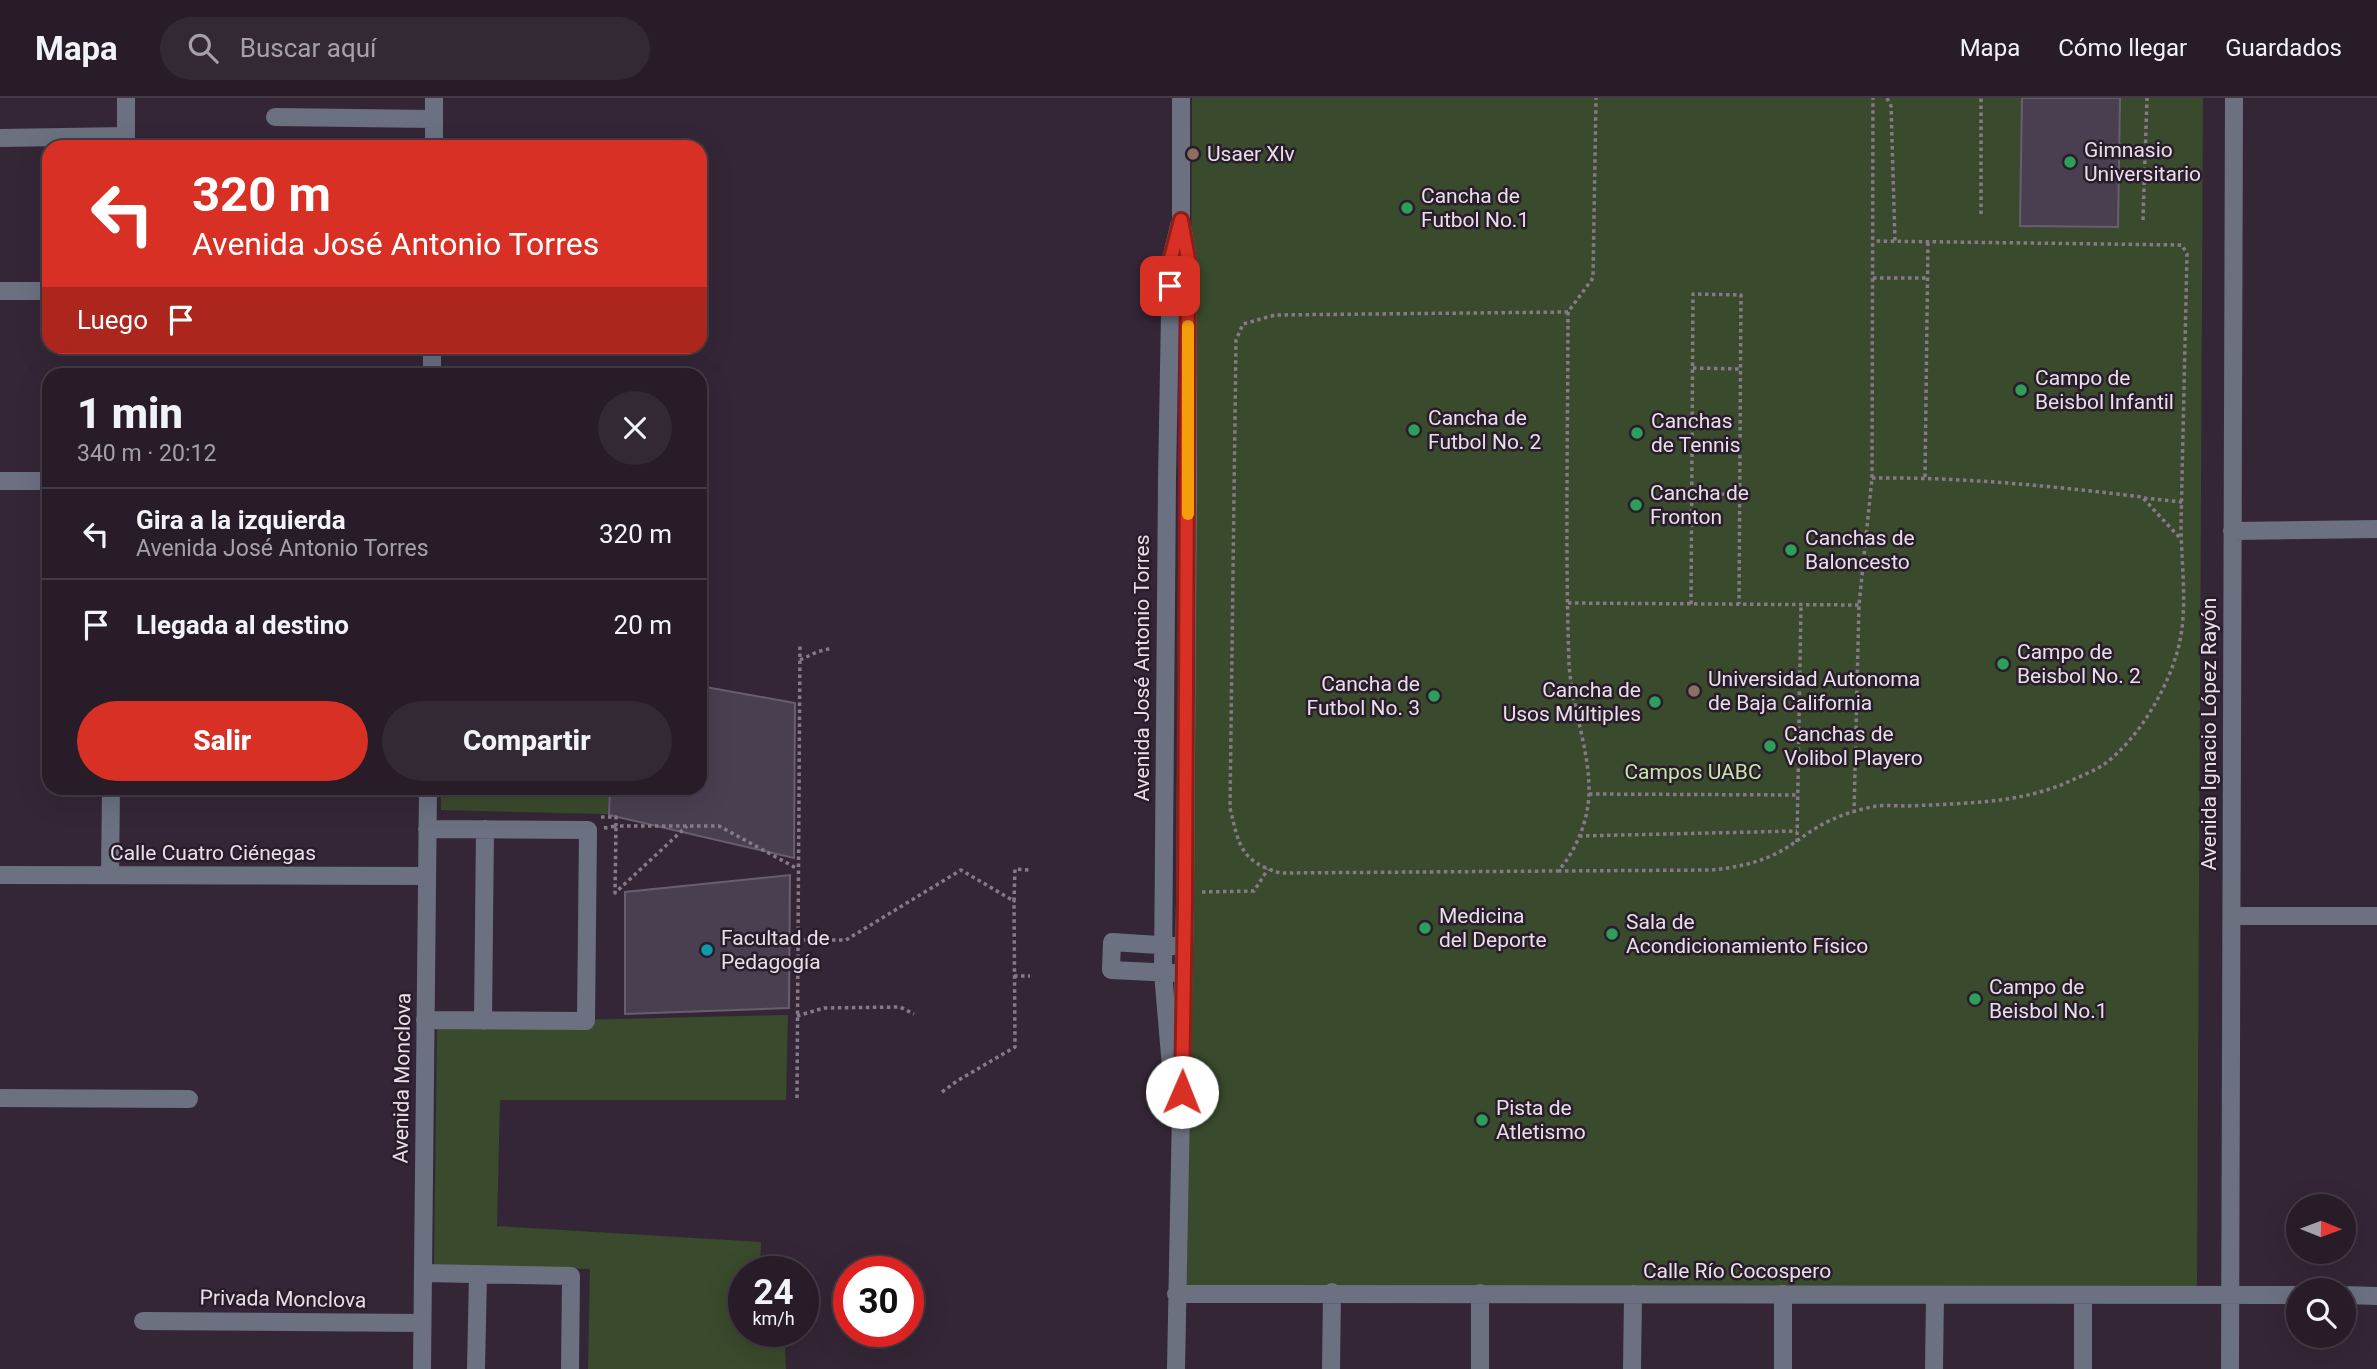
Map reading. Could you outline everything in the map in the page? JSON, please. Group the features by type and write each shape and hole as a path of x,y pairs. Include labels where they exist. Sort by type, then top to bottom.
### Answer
{"street":[{"path":"125,98 126,140"},
{"path":"434,140 435,98"},
{"name":"Avenida José Antonio Torres","path":"1176,1369 1185,946 1188,477 1188,259 1181,220 1181,98"},
{"name":"Avenida Ignacio López Rayón","path":"2231,1369 2234,98"},
{"path":"275,117 434,119"},
{"path":"0,138 84,140"},
{"name":"Avenida José Antonio Torres","path":"1181,220 1171,258 1163,945 1172,1084 1181,1116"},
{"path":"0,291 42,291"},
{"path":"1167,479 1188,477"},
{"path":"0,481 42,481"},
{"path":"2232,531 2377,530"},
{"path":"1164,691 1186,689"},
{"path":"110,875 111,795"},
{"name":"Avenida Monclova","path":"422,1369 428,795"},
{"path":"425,1020 586,1021 588,844 588,830 427,829"},
{"path":"483,1021 485,829"},
{"name":"Calle Cuatro Ciénegas","path":"0,875 427,876"},
{"path":"2232,916 2377,916"},
{"path":"1184,974 1111,970 1111,942 1185,946"},
{"path":"0,1098 189,1099"},
{"path":"423,1273 571,1276 570,1369"},
{"path":"476,1369 478,1274"},
{"path":"1332,1292 1332,1369"},
{"name":"Calle Río Cocospero","path":"1176,1294 1332,1292 2286,1295"},
{"path":"1480,1293 1480,1369"},
{"path":"1632,1369 1633,1294"},
{"path":"1783,1294 1783,1369"},
{"path":"1934,1295 1934,1369"},
{"path":"2083,1296 2083,1369"},
{"path":"2356,1296 2377,1296"},
{"name":"Privada Monclova","path":"143,1321 422,1324"}],"path":[{"path":"1558,871 1568,859 1579,836 1589,794 1583,740 1569,667 1568,312 1593,278 1597,98"},
{"path":"1854,813 1859,605 1872,478 1873,98"},
{"path":"1887,98 1891,106 1895,241"},
{"path":"1980,214 1981,98"},
{"path":"2143,220 2147,98"},
{"path":"1568,312 1275,315 1243,324 1236,340 1230,808 1240,848 1259,866 1280,873 1711,870 1734,867 1771,856 1819,826 1878,806 2010,800 2068,782 2104,764 2129,740 2147,718 2167,680 2181,636 2187,254 2182,245 1873,241"},
{"path":"1925,477 1928,241"},
{"path":"1873,278 1928,278"},
{"path":"1691,604 1693,294 1741,295 1740,604"},
{"path":"1693,368 1740,369"},
{"path":"1872,478 1925,477 2012,483 2182,502"},
{"path":"1692,494 1740,494"},
{"path":"2142,498 2181,540"},
{"path":"1568,603 1859,605"},
{"path":"1797,842 1801,604"},
{"path":"797,1098 800,643"},
{"path":"800,660 832,648"},
{"path":"1589,794 1798,794"},
{"path":"589,817 615,817 615,893 688,825"},
{"path":"616,825 719,825 798,869"},
{"path":"1579,836 1797,831"},
{"path":"942,1093 957,1081 1015,1047 1015,869 1030,870"},
{"path":"1204,892 1254,891 1268,869"},
{"path":"797,940 846,940 961,870 1014,901"},
{"path":"1014,976 1030,976"},
{"path":"797,1016 824,1008 900,1007 914,1014"}],"green space":[{"name":"Campos UABC","path":"1192,98 2203,98 2197,1286 1178,1292 1190,557"},
{"path":"441,795 647,795 647,815 441,810"},
{"path":"788,1015 786,1100 500,1100 497,1226 761,1242 761,1256 728,1256 728,1347 784,1347 786,1369 588,1369 590,1269 434,1265 437,1023"}],"building":[{"name":"Gimnasio Universitario","path":"2022,98 2120,98 2118,227 2020,226"},
{"path":"707,687 795,703 794,858 609,815 610,795 707,795"},
{"name":"Facultad de Pedagogía","path":"790,875 789,1008 625,1014 625,892"}],"slow traffic":[{"path":"1188,326 1188,514"}],"place":[{"name":"Usaer Xlv","path":"1193,154"},
{"name":"Gimnasio Universitario","path":"2070,162"},
{"name":"Cancha de Futbol No.1","path":"1407,208"},
{"name":"Campo de Beisbol Infantil","path":"2021,390"},
{"name":"Cancha de Futbol No. 2","path":"1414,430"},
{"name":"Canchas de Tennis","path":"1637,433"},
{"name":"Cancha de Fronton","path":"1636,505"},
{"name":"Canchas de Baloncesto","path":"1791,550"},
{"name":"Campo de Beisbol No. 2","path":"2003,664"},
{"name":"Universidad Autonoma de Baja California","path":"1694,691"},
{"name":"Cancha de Futbol No. 3","path":"1434,696"},
{"name":"Cancha de Usos Múltiples","path":"1655,702"},
{"name":"Canchas de Volibol Playero","path":"1770,746"},
{"name":"Medicina del Deporte","path":"1425,928"},
{"name":"Sala de Acondicionamiento Físico","path":"1612,934"},
{"name":"Facultad de Pedagogía","path":"707,950"},
{"name":"Campo de Beisbol No.1","path":"1975,999"},
{"name":"Pista de Atletismo","path":"1482,1120"}],"route":[{"path":"1170,286 1171,258 1181,220 1188,259 1182,1092"}]}
